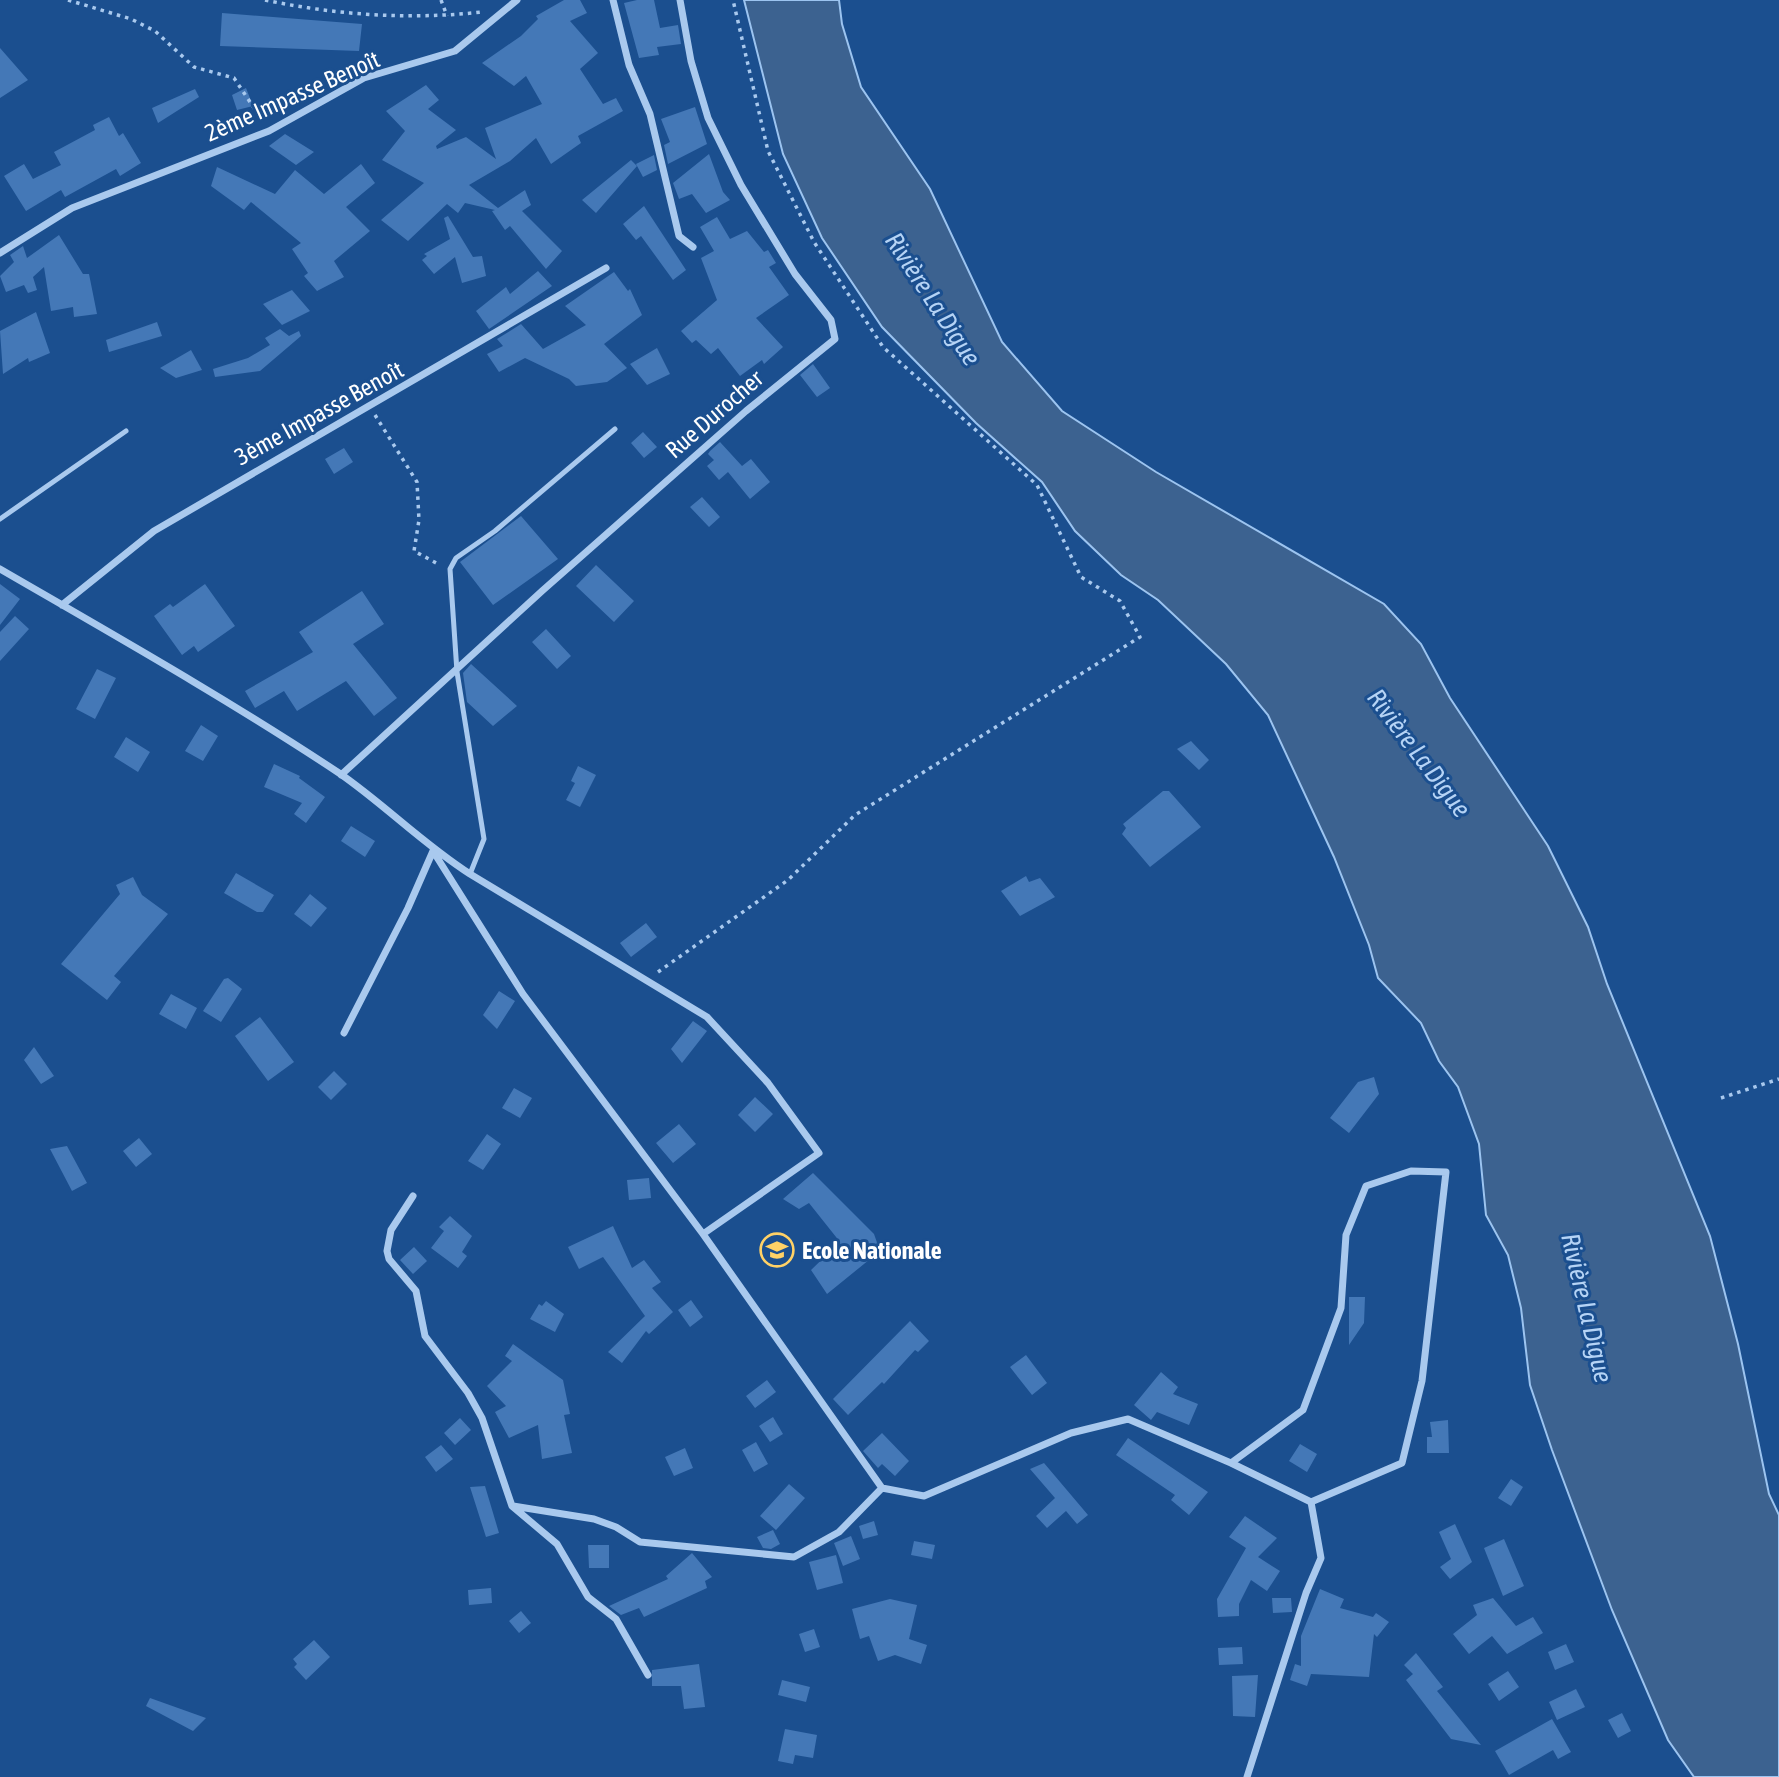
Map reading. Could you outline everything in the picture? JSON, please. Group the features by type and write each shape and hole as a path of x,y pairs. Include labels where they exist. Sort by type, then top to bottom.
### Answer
{"street":[{"name":"2ème Impasse Benoît","path":"0,253 72,208 269,131 364,78 455,51 517,0"},
{"path":"613,0 629,65 650,114 676,227 679,236 693,247"},
{"name":"Rue Durocher","path":"341,775 457,672 542,591 754,404 835,339 831,320 795,274 741,185 708,118 691,61 680,0"},
{"name":"3ème Impasse Benoît","path":"62,605 154,531 606,268"},
{"path":"0,569 245,713 341,775 433,851 645,982 707,1017 768,1083 819,1153 703,1234"},
{"path":"344,1033 408,908 433,851"},
{"path":"433,851 523,994 703,1234 882,1488 924,1496 1071,1433 1128,1419 1231,1463 1311,1502 1402,1463 1422,1381 1446,1172 1411,1171 1366,1186 1346,1236 1341,1308 1303,1410 1231,1463"},
{"path":"413,1196 391,1230 389,1259 416,1291 425,1336 468,1393 482,1418 512,1506 557,1544 588,1597 616,1619 648,1675"},
{"path":"512,1506 594,1519 616,1527 640,1542 794,1557 839,1532 882,1488"},
{"path":"1247,1777 1306,1593 1321,1558 1311,1502"}],"lane":[{"path":"470,874 484,839 457,672 450,569 456,558 495,531 615,429"},
{"path":"0,519 126,431"}],"path":[{"path":"68,0 131,19 155,31 194,67 234,78 269,131"},
{"path":"265,0 371,16 447,16 505,9"},
{"path":"441,0 447,16"},
{"path":"645,982 788,880 855,816 1140,637 1120,601 1081,577 1037,485 883,347 814,242 768,151 733,0"},
{"path":"369,408 418,482 419,520 414,551 450,569"},
{"path":"1721,1098 1779,1079"}],"water":[{"name":"Rivière La Digue","path":"744,0 839,0 842,24 861,87 930,189 1002,342 1062,411 1156,472 1384,604 1421,644 1450,698 1548,846 1588,927 1607,984 1710,1236 1738,1344 1769,1494 1779,1515 1779,1777 1694,1777 1668,1740 1612,1610 1530,1385 1521,1308 1508,1255 1486,1215 1479,1144 1458,1087 1439,1061 1421,1023 1378,978 1369,945 1334,857 1268,715 1226,664 1158,600 1121,575 1075,531 1042,482 976,423 882,327 822,238 783,154"}],"building":[{"path":"564,0 580,0 587,13 570,21 598,53 580,69 603,104 616,98 623,111 578,136 581,143 551,164 536,138 510,161 469,185 498,208 525,190 531,205 522,211 562,251 546,269 510,226 505,230 492,211 495,210 465,203 458,213 447,204 408,241 381,220 424,183 382,160 405,131 386,111 426,85 439,100 428,109 456,130 436,146 437,149 466,137 496,159 485,128 542,104 526,76 514,86 482,63 521,36 538,19 536,16"},
{"path":"654,0 660,28 678,25 681,44 657,47 659,55 639,58 624,3"},
{"path":"222,13 362,24 359,51 220,46"},
{"path":"0,48 28,80 0,98"},
{"path":"246,88 253,106 237,110 232,95"},
{"path":"195,89 199,97 158,123 152,108"},
{"path":"695,107 707,144 668,164 664,145 670,142 661,119"},
{"path":"109,117 119,136 123,133 141,163 120,176 116,169 65,197 61,190 26,211 4,176 24,164 33,179 61,165 54,152 95,130 93,125"},
{"path":"285,134 314,152 296,165 269,146"},
{"path":"709,154 723,192 730,200 706,213 692,194 679,199 673,183"},
{"path":"654,155 657,170 643,177 636,164"},
{"path":"631,160 637,166 596,213 582,200"},
{"path":"361,164 375,183 346,207 370,231 334,261 344,277 317,291 304,276 308,273 292,249 301,243 251,202 244,210 211,186 217,167 275,194 295,170 324,194"},
{"path":"644,206 686,270 673,280 641,236 636,240 623,224"},
{"path":"448,216 473,257 482,256 486,276 462,283 455,257 434,274 422,260 427,256 424,254 450,239 444,218"},
{"path":"717,217 730,239 747,231 764,252 768,250 776,263 769,267 789,295 756,318 783,347 764,364 762,360 740,376 718,348 711,354 696,340 692,343 681,331 717,300 701,258 714,251 700,227"},
{"path":"59,235 83,274 89,274 97,314 74,317 73,307 51,311 44,267 33,277 37,290 28,293 24,285 6,292 0,276 14,262 10,255 23,246 27,258"},
{"path":"538,271 552,286 489,329 476,311 506,287 510,294"},
{"path":"614,272 628,291 630,289 642,315 604,344 627,368 607,382 576,386 569,379 525,358 499,372 487,354 503,346 497,339 521,324 543,349 586,325 565,306"},
{"path":"292,290 310,311 282,325 263,304"},
{"path":"36,312 50,353 29,362 28,358 3,374 0,331"},
{"path":"157,322 162,336 109,352 106,340"},
{"path":"280,329 289,336 299,331 301,336 260,371 215,377 213,369 248,358 270,345 265,338"},
{"path":"657,348 670,374 647,385 630,364"},
{"path":"191,350 202,370 176,378 160,368"},
{"path":"813,364 830,388 817,397 800,375"},
{"path":"643,432 657,447 644,458 631,443"},
{"path":"720,442 742,466 751,459 770,482 750,499 728,472 719,480 707,466 714,460 708,454"},
{"path":"344,448 353,462 334,474 325,459"},
{"path":"702,497 720,517 709,527 690,507"},
{"path":"521,516 558,559 493,605 460,562"},
{"path":"596,565 634,601 614,622 576,586"},
{"path":"0,584 20,599 0,625"},
{"path":"205,584 235,626 198,652 194,646 182,655 154,616 170,604 173,607"},
{"path":"362,591 384,624 353,644 397,698 374,716 346,681 297,711 284,691 255,708 245,691 313,652 299,632"},
{"path":"15,616 29,629 0,661 0,632"},
{"path":"546,629 571,656 557,669 532,642"},
{"path":"471,664 517,706 493,726 467,702 463,673"},
{"path":"97,669 116,678 95,719 76,709"},
{"path":"201,725 218,736 203,761 185,751"},
{"path":"126,737 150,752 138,772 114,757"},
{"path":"1191,741 1209,760 1199,770 1177,749"},
{"path":"274,764 300,776 299,778 325,797 306,823 294,814 302,803 264,787"},
{"path":"578,766 596,775 580,807 566,800 575,783 571,781"},
{"path":"1163,791 1169,791 1201,827 1150,867 1122,834 1126,828 1123,824"},
{"path":"351,826 375,841 365,857 341,841"},
{"path":"236,873 274,895 263,912 257,912 224,893"},
{"path":"1026,876 1029,882 1040,878 1055,897 1020,916 1001,891"},
{"path":"133,877 142,895 168,914 114,976 121,982 107,1000 61,964 120,894 116,885"},
{"path":"310,894 327,908 311,927 294,914"},
{"path":"646,923 657,937 631,957 620,943"},
{"path":"228,978 242,989 221,1022 203,1011 224,979"},
{"path":"499,991 515,1001 497,1029 483,1015"},
{"path":"171,994 197,1008 186,1029 159,1014"},
{"path":"260,1017 294,1062 268,1081 235,1036"},
{"path":"693,1021 707,1031 682,1063 671,1049"},
{"path":"34,1047 54,1076 41,1084 24,1060"},
{"path":"334,1071 347,1084 331,1100 318,1087"},
{"path":"1374,1077 1379,1094 1349,1133 1330,1118 1358,1082"},
{"path":"514,1088 532,1098 520,1118 502,1108"},
{"path":"755,1097 773,1114 755,1132 738,1115"},
{"path":"679,1124 696,1144 673,1163 656,1143"},
{"path":"487,1134 501,1144 483,1170 468,1161"},
{"path":"139,1138 152,1154 136,1167 123,1151"},
{"path":"67,1146 87,1183 72,1191 50,1149"},
{"path":"813,1173 874,1234 880,1251 827,1294 811,1270 840,1242 809,1203 799,1209 783,1199"},
{"path":"649,1178 651,1198 629,1200 627,1180"},
{"path":"450,1216 472,1236 462,1252 467,1256 458,1268 431,1248 444,1231 439,1227"},
{"path":"613,1226 632,1268 644,1260 661,1282 652,1288 673,1312 649,1334 646,1331 622,1363 608,1352 645,1316 603,1257 579,1269 568,1247"},
{"path":"414,1247 427,1261 413,1274 400,1260"},
{"path":"1349,1297 1365,1297 1364,1323 1349,1345"},
{"path":"691,1300 703,1317 690,1327 678,1310"},
{"path":"546,1301 564,1314 555,1332 530,1319 539,1304 542,1306"},
{"path":"910,1321 929,1341 918,1352 915,1350 884,1384 882,1382 848,1415 833,1399"},
{"path":"513,1344 563,1380 570,1414 564,1415 572,1453 542,1459 538,1425 509,1438 495,1412 506,1406 487,1386 512,1361 505,1356"},
{"path":"1026,1355 1047,1383 1032,1395 1010,1367"},
{"path":"1161,1372 1178,1387 1173,1394 1198,1404 1189,1425 1157,1412 1151,1420 1134,1405"},
{"path":"767,1380 776,1392 755,1408 746,1396"},
{"path":"773,1417 783,1434 770,1442 759,1426"},
{"path":"460,1418 471,1430 455,1445 444,1433"},
{"path":"1448,1420 1449,1453 1427,1453 1427,1437 1432,1437 1430,1422"},
{"path":"882,1433 909,1461 895,1476 882,1464 878,1468 863,1451"},
{"path":"1128,1438 1208,1492 1189,1515 1171,1500 1175,1495 1116,1455"},
{"path":"756,1442 768,1464 754,1472 742,1450"},
{"path":"1300,1444 1317,1454 1307,1472 1289,1461"},
{"path":"441,1445 453,1459 436,1472 425,1457"},
{"path":"685,1448 693,1468 674,1476 665,1457"},
{"path":"1044,1463 1088,1515 1077,1524 1066,1511 1047,1528 1036,1516 1055,1498 1030,1469"},
{"path":"1511,1479 1523,1487 1511,1506 1498,1498"},
{"path":"789,1484 805,1498 776,1530 760,1516"},
{"path":"485,1486 499,1533 486,1537 470,1487"},
{"path":"1245,1516 1277,1538 1258,1557 1280,1571 1267,1591 1251,1580 1239,1604 1239,1616 1218,1617 1217,1599 1246,1548 1229,1537"},
{"path":"874,1521 878,1535 863,1539 859,1526"},
{"path":"1455,1524 1472,1562 1450,1579 1440,1567 1451,1559 1439,1532"},
{"path":"773,1530 780,1544 771,1549 763,1548 757,1537"},
{"path":"851,1536 860,1559 843,1566 834,1543"},
{"path":"1504,1539 1524,1586 1503,1596 1484,1548"},
{"path":"914,1541 935,1545 932,1559 911,1555"},
{"path":"588,1545 609,1545 609,1568 589,1568"},
{"path":"692,1553 712,1577 705,1581 707,1588 644,1617 639,1608 621,1615 609,1606 668,1579 666,1576"},
{"path":"836,1555 843,1583 817,1590 809,1562"},
{"path":"491,1588 492,1603 469,1605 468,1590"},
{"path":"1320,1589 1344,1599 1340,1608 1373,1617 1376,1613 1389,1622 1377,1637 1374,1634 1369,1677 1311,1674 1307,1686 1290,1680 1295,1664 1301,1666 1301,1636"},
{"path":"1272,1598 1291,1598 1292,1612 1273,1613"},
{"path":"1493,1598 1516,1626 1533,1617 1543,1633 1507,1654 1492,1636 1469,1654 1453,1634 1477,1615 1473,1605"},
{"path":"890,1599 917,1605 909,1639 927,1645 921,1664 895,1655 878,1661 869,1636 860,1639 852,1609"},
{"path":"521,1611 531,1623 519,1633 509,1621"},
{"path":"814,1629 820,1647 805,1652 799,1634"},
{"path":"314,1640 330,1657 306,1680 294,1667 297,1664 293,1659"},
{"path":"1566,1644 1574,1662 1555,1670 1548,1652"},
{"path":"1242,1647 1243,1664 1219,1665 1218,1648"},
{"path":"1416,1653 1443,1687 1437,1691 1481,1745 1451,1739 1406,1680 1413,1674 1404,1665"},
{"path":"699,1664 705,1707 684,1709 681,1686 652,1686 652,1670"},
{"path":"1508,1671 1519,1687 1499,1701 1488,1684"},
{"path":"1258,1675 1255,1717 1233,1716 1232,1676"},
{"path":"782,1680 810,1687 806,1702 778,1695"},
{"path":"1576,1689 1585,1707 1557,1720 1549,1702"},
{"path":"150,1698 206,1718 193,1731 146,1706"},
{"path":"1622,1713 1631,1731 1618,1738 1608,1720"},
{"path":"1552,1719 1571,1752 1558,1759 1553,1750 1509,1775 1495,1751"},
{"path":"785,1729 817,1735 813,1758 795,1755 793,1764 778,1761"}],"place":[{"name":"Ecole Nationale","path":"777,1250"}]}
